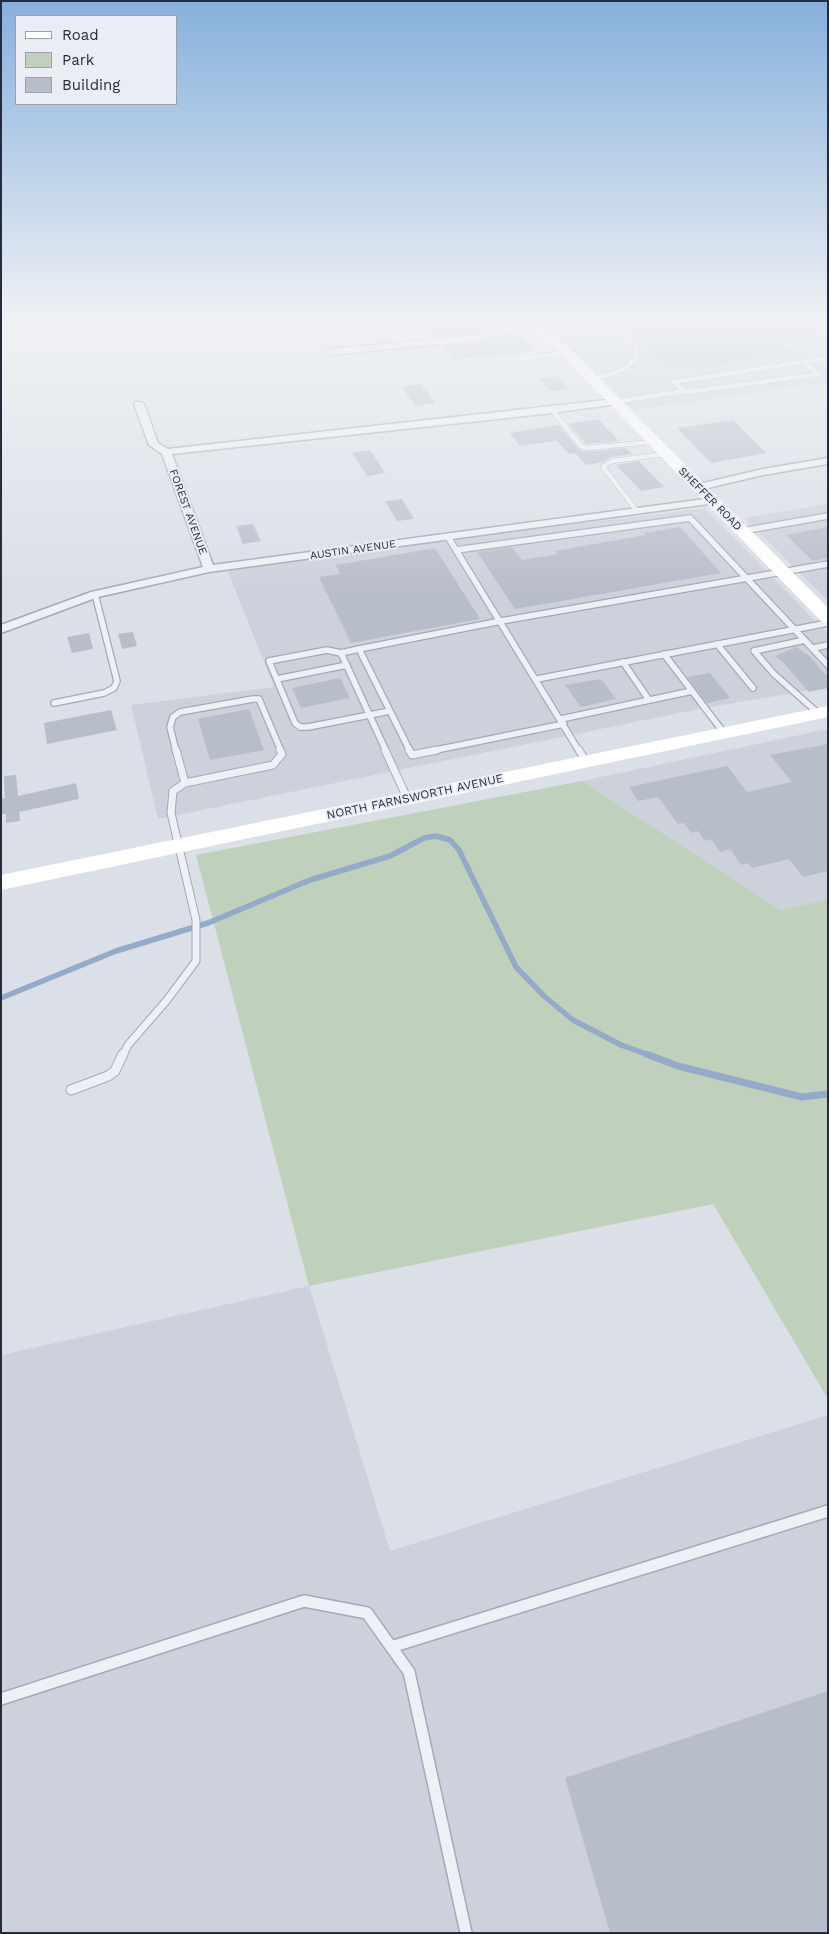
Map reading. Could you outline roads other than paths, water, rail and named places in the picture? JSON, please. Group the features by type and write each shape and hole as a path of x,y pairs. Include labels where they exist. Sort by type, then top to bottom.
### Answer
{"street":[{"name":"FOREST AVENUE","path":"142,413 154,445 166,452 209,569"},
{"path":"166,452 522,413"},
{"name":"SHEFFER ROAD","path":"625,413 827,617"},
{"path":"699,487 763,472 828,461"},
{"name":"AUSTIN AVENUE","path":"1,629 95,594 209,569 712,501"},
{"name":"NORTH FARNSWORTH AVENUE","path":"1,883 823,712"}],"lane":[{"path":"555,413 581,446 585,448 654,442"},
{"path":"637,511 603,467 612,461 665,454"},
{"path":"612,514 622,527"},
{"path":"742,531 828,516"},
{"path":"456,550 690,518 828,665"},
{"path":"526,526 534,539"},
{"path":"448,537 586,762"},
{"path":"390,711 300,727 295,723 269,662 326,650 341,652 359,649 501,621 828,564"},
{"path":"54,703 104,693 114,688 117,681 95,594"},
{"path":"536,679 796,629 827,617"},
{"path":"750,638 761,650"},
{"path":"805,640 754,651 774,674 823,712"},
{"path":"717,644 753,688"},
{"path":"813,648 828,645"},
{"path":"359,649 412,755 692,691"},
{"path":"341,652 407,798"},
{"path":"664,654 724,733"},
{"path":"624,662 649,700"},
{"path":"277,679 347,664"},
{"path":"72,1090 108,1076 115,1071 128,1045 167,1000 196,960 196,920 171,813 174,791 186,783 273,765 279,760 282,754 259,699 180,712 172,717 170,727 186,783"},
{"path":"392,1647 828,1512"},
{"path":"1,1699 304,1601 367,1612 409,1672 466,1933"}],"waterway":[{"path":"1,998 116,951 208,923 310,880 390,856 424,838 436,836 450,840 459,850 516,967 544,996 573,1020 621,1045 649,1055"},
{"path":"646,1054 678,1066 802,1097 828,1094"}]}
